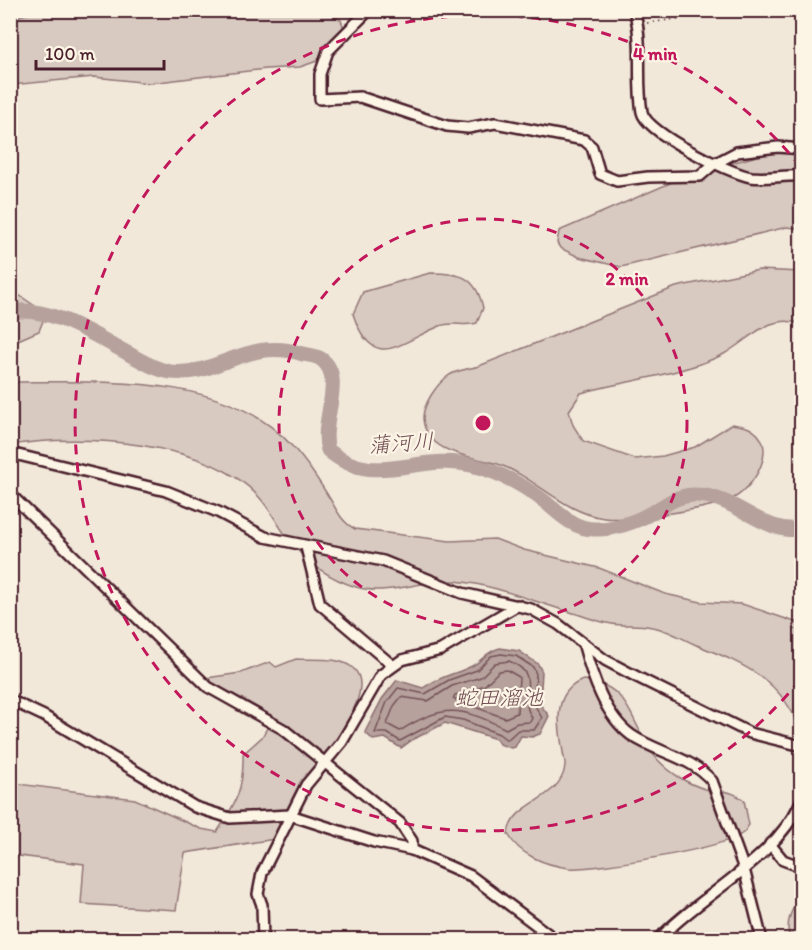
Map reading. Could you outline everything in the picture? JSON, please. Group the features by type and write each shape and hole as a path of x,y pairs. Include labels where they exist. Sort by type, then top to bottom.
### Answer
{"street":[{"path":"369,10 328,51 320,74 320,99 360,97 447,126 468,128 495,123 584,141 592,147 600,174 617,181 648,177 699,176 714,164 737,153 778,147 801,149"},
{"path":"634,10 638,25 644,120 714,164 751,177 801,176"},
{"path":"10,453 166,491 218,512 264,537 383,561 462,593 518,605 546,616 584,646 637,677 750,733 801,746"},
{"path":"10,494 208,687 283,729 400,823 412,841 412,850"},
{"path":"306,547 320,604 392,665"},
{"path":"263,939 258,884 290,815 323,762 342,742 371,688 392,665 441,650 518,605"},
{"path":"584,646 600,694 621,726 632,736 703,771 712,781 744,869 762,939"},
{"path":"10,700 44,716 195,807 230,818 290,815 374,842 412,850 471,876 556,939"},
{"path":"658,939 744,869 770,844 801,800"},
{"path":"770,844 783,860 801,867"}],"path":[{"path":"638,25 744,10"}],"shaded area":[{"path":"44,10 323,10 341,20 345,31 334,49 320,60 300,67 150,83 94,77 11,85 10,18"},
{"path":"783,149 801,150 801,229 787,227 621,267 579,257 560,248 557,243 559,231 691,174"},
{"path":"759,270 801,272 801,324 790,321 779,322 760,329 724,354 708,361 673,372 581,393 569,411 573,425 583,441 635,459 663,456 695,447 732,424 749,428 758,435 763,444 764,454 750,484 734,498 708,506 631,518 604,518 589,515 563,502 512,470 441,446 426,430 423,418 428,401 439,384 451,374 479,366 676,287"},
{"path":"430,273 458,275 471,282 480,297 483,308 477,323 440,326 389,348 379,348 369,343 353,314 363,292"},
{"path":"10,289 35,306 43,321 39,331 11,343"},
{"path":"11,382 122,383 161,387 198,394 234,405 265,422 297,451 342,518 355,529 450,541 495,539 524,550 599,568 665,594 701,602 742,604 801,624 801,732 783,698 759,675 663,630 647,626 603,622 471,583 443,581 392,589 368,590 338,580 314,565 300,552 288,539 259,497 237,478 209,464 177,453 142,445 107,441 40,441 11,445"},
{"path":"296,659 334,660 354,669 360,681 352,714 297,792 275,839 185,853 176,910 81,904 84,864 11,855 11,783 135,799 201,829 217,832 240,786 243,754 262,737 272,719 232,698 206,678 241,673 270,662 276,667"},
{"path":"583,680 613,690 622,699 649,748 658,760 674,774 699,787 728,792 744,800 749,825 744,832 731,839 687,851 631,862 583,868 551,864 534,858 519,848 508,834 511,823 518,814 555,787 562,778 565,764 559,710 566,693 573,685"},
{"path":"801,893 801,939 790,939 789,921 792,909"}],"water":[{"name":"蛇田溜池","path":"500,648 519,651 538,664 542,672 540,704 549,716 540,734 532,737 521,736 515,747 511,748 499,744 496,739 445,723 401,748 385,738 373,740 365,732 382,699 397,680 423,688 436,680 472,666"}],"waterway":[{"name":"蒲河川","path":"10,312 25,311 57,317 149,365 171,372 204,369 249,353 266,350 283,350 319,358 328,367 332,377 326,439 328,450 345,462 362,467 379,469 452,462 471,465 519,484 567,520 586,528 601,529 624,525 678,498 696,495 724,502 775,526 802,529"}]}
